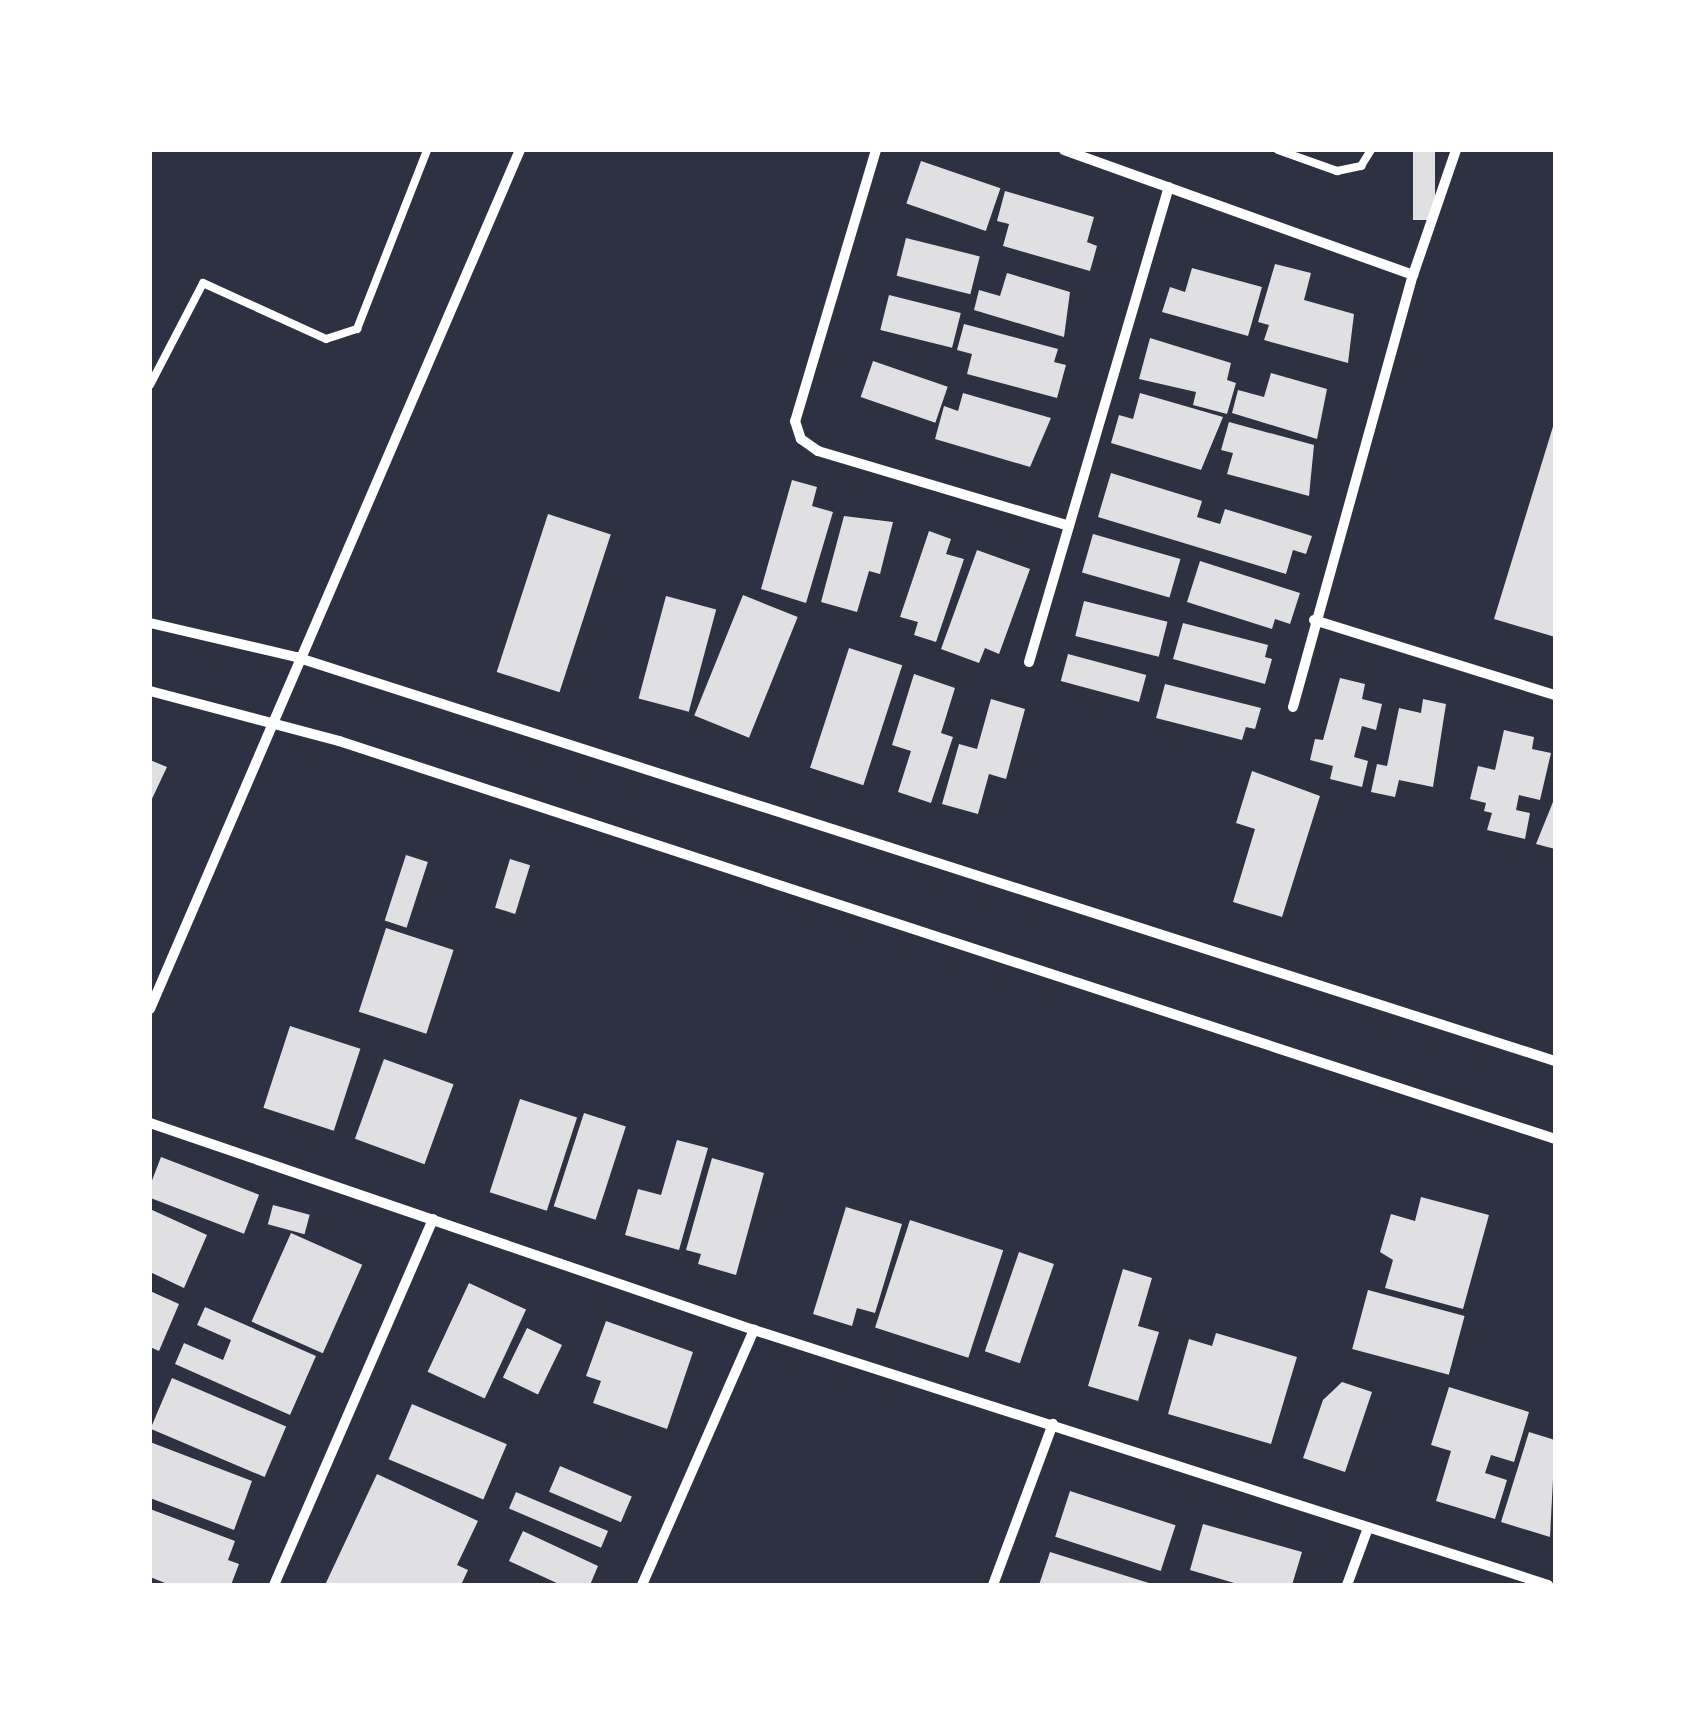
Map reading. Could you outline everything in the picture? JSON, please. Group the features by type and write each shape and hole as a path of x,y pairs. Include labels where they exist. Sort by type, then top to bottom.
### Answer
{"street":[{"path":"150,1010 273,722 296,657 520,150"},
{"path":"876,150 794,421 801,438 818,451 1069,526"},
{"path":"1064,150 1414,276"},
{"path":"1293,707 1314,620 1414,276 1456,150"},
{"path":"1029,662 1169,188"},
{"path":"1314,620 1555,695"},
{"path":"150,622 296,657 1555,1062"},
{"path":"150,691 273,722 1268,1040 1555,1139"},
{"path":"150,1123 754,1330 1548,1585"},
{"path":"274,1585 433,1219"},
{"path":"642,1585 754,1330"},
{"path":"993,1585 1052,1424"},
{"path":"1348,1585 1368,1528"}],"lane":[{"path":"150,385 203,283 326,339 357,329 427,150"},
{"path":"1278,150 1337,171 1361,166 1371,150"}],"building":[{"path":"1413,150 1435,150 1435,220 1413,220"},
{"path":"921,161 1000,188 986,231 906,204"},
{"path":"1005,191 1094,217 1087,242 1097,246 1090,271 1003,246 1009,224 997,221"},
{"path":"906,238 980,256 970,294 897,276"},
{"path":"1275,264 1311,273 1304,300 1354,314 1348,363 1264,340 1269,325 1258,322"},
{"path":"1192,268 1262,287 1248,336 1162,312 1170,287 1185,292"},
{"path":"1007,273 1070,292 1064,337 974,310 979,290 1000,296"},
{"path":"889,295 961,313 952,348 880,330"},
{"path":"964,324 1058,349 1054,362 1066,365 1057,398 967,374 972,354 957,350"},
{"path":"1150,338 1231,363 1227,380 1236,383 1227,414 1193,405 1196,392 1139,379"},
{"path":"873,361 948,387 935,423 861,397"},
{"path":"1271,373 1327,389 1317,439 1232,413 1238,390 1264,397"},
{"path":"963,393 1051,418 1030,467 935,439 944,406 958,411"},
{"path":"1140,393 1223,417 1201,470 1111,443 1119,415 1133,419"},
{"path":"1555,420 1555,637 1494,619"},
{"path":"1229,422 1314,445 1309,496 1227,474 1233,453 1221,450"},
{"path":"1111,473 1202,501 1197,517 1220,524 1225,509 1312,536 1306,554 1293,550 1286,574 1098,517"},
{"path":"792,480 817,487 812,506 833,512 806,603 761,589"},
{"path":"548,514 611,534 559,692 497,672"},
{"path":"844,516 893,522 880,574 869,571 857,612 821,602"},
{"path":"929,531 951,539 946,554 964,559 936,642 914,635 918,622 900,617"},
{"path":"1093,534 1180,559 1169,598 1082,572"},
{"path":"977,550 1030,569 999,654 985,648 979,663 941,649"},
{"path":"1200,561 1300,593 1290,624 1275,619 1272,629 1187,602"},
{"path":"743,595 798,617 749,738 694,716"},
{"path":"666,596 716,609 689,712 639,698"},
{"path":"1084,601 1167,622 1159,657 1075,636"},
{"path":"1183,623 1268,645 1265,657 1272,659 1265,684 1173,659"},
{"path":"849,648 902,665 863,785 810,768"},
{"path":"1068,654 1146,675 1139,702 1061,681"},
{"path":"914,674 955,688 941,733 953,737 931,803 898,792 911,751 892,745"},
{"path":"1340,678 1365,684 1362,699 1382,704 1376,730 1362,726 1354,757 1368,761 1362,787 1330,779 1333,766 1310,760 1315,739 1323,740"},
{"path":"1165,684 1261,708 1255,729 1246,727 1242,740 1156,718"},
{"path":"991,699 1025,709 1006,779 989,774 978,814 942,804 959,744 977,749"},
{"path":"1423,699 1446,704 1433,787 1399,780 1395,797 1371,792 1377,764 1387,766 1399,708 1421,713"},
{"path":"1504,730 1534,737 1532,749 1551,753 1540,800 1519,795 1516,810 1530,813 1525,839 1487,830 1492,813 1484,811 1486,803 1470,799 1478,766 1495,770"},
{"path":"150,760 167,767 150,803"},
{"path":"1252,771 1320,796 1282,917 1233,902 1255,829 1236,823"},
{"path":"1555,797 1555,849 1536,844"},
{"path":"406,855 428,862 407,928 385,921"},
{"path":"510,859 530,865 515,914 495,908"},
{"path":"386,928 454,950 426,1034 359,1012"},
{"path":"290,1026 360,1049 334,1131 263,1108"},
{"path":"384,1059 454,1084 424,1164 355,1139"},
{"path":"520,1099 577,1118 547,1211 490,1192"},
{"path":"584,1113 626,1127 596,1220 554,1206"},
{"path":"677,1140 708,1148 679,1250 625,1235 638,1189 661,1195"},
{"path":"161,1157 259,1195 244,1234 150,1198 150,1186"},
{"path":"712,1158 764,1173 736,1275 698,1264 701,1254 686,1250"},
{"path":"1421,1197 1489,1215 1463,1309 1385,1288 1393,1260 1380,1252 1391,1214 1415,1221"},
{"path":"273,1205 310,1215 305,1234 268,1224"},
{"path":"846,1207 902,1224 875,1313 857,1308 852,1326 813,1314"},
{"path":"150,1209 207,1235 184,1288 150,1272"},
{"path":"910,1220 1003,1250 968,1358 875,1327"},
{"path":"291,1233 362,1265 323,1353 252,1322"},
{"path":"1019,1252 1054,1264 1020,1363 985,1351"},
{"path":"1123,1269 1152,1278 1138,1326 1159,1332 1138,1401 1088,1386"},
{"path":"469,1283 526,1310 485,1398 428,1372"},
{"path":"1368,1290 1465,1316 1449,1375 1352,1349"},
{"path":"150,1291 179,1304 159,1351 150,1347"},
{"path":"205,1307 316,1356 290,1415 175,1364 184,1343 223,1360 231,1340 197,1325"},
{"path":"606,1321 693,1352 667,1429 593,1403 601,1381 586,1376"},
{"path":"527,1328 562,1345 538,1395 503,1377"},
{"path":"1216,1333 1297,1357 1271,1444 1168,1414 1189,1339 1212,1346"},
{"path":"172,1378 286,1426 265,1477 151,1429"},
{"path":"1342,1382 1372,1392 1345,1472 1303,1458 1323,1400"},
{"path":"1449,1387 1529,1412 1514,1462 1491,1455 1485,1473 1507,1480 1495,1519 1436,1501 1451,1451 1431,1445"},
{"path":"412,1404 507,1444 483,1499 389,1459"},
{"path":"1529,1432 1555,1440 1550,1537 1501,1522"},
{"path":"150,1442 252,1481 234,1530 150,1498"},
{"path":"560,1466 632,1496 621,1522 549,1492"},
{"path":"377,1474 478,1521 457,1565 468,1570 461,1585 325,1585"},
{"path":"1070,1491 1176,1525 1161,1571 1055,1537"},
{"path":"516,1492 608,1531 601,1548 509,1509"},
{"path":"150,1509 235,1541 228,1560 239,1564 231,1585 170,1585 150,1577"},
{"path":"1203,1524 1302,1552 1292,1585 1241,1585 1190,1570"},
{"path":"523,1531 598,1566 590,1585 561,1585 509,1561"},
{"path":"1050,1552 1152,1584 1152,1585 1039,1585"}]}
